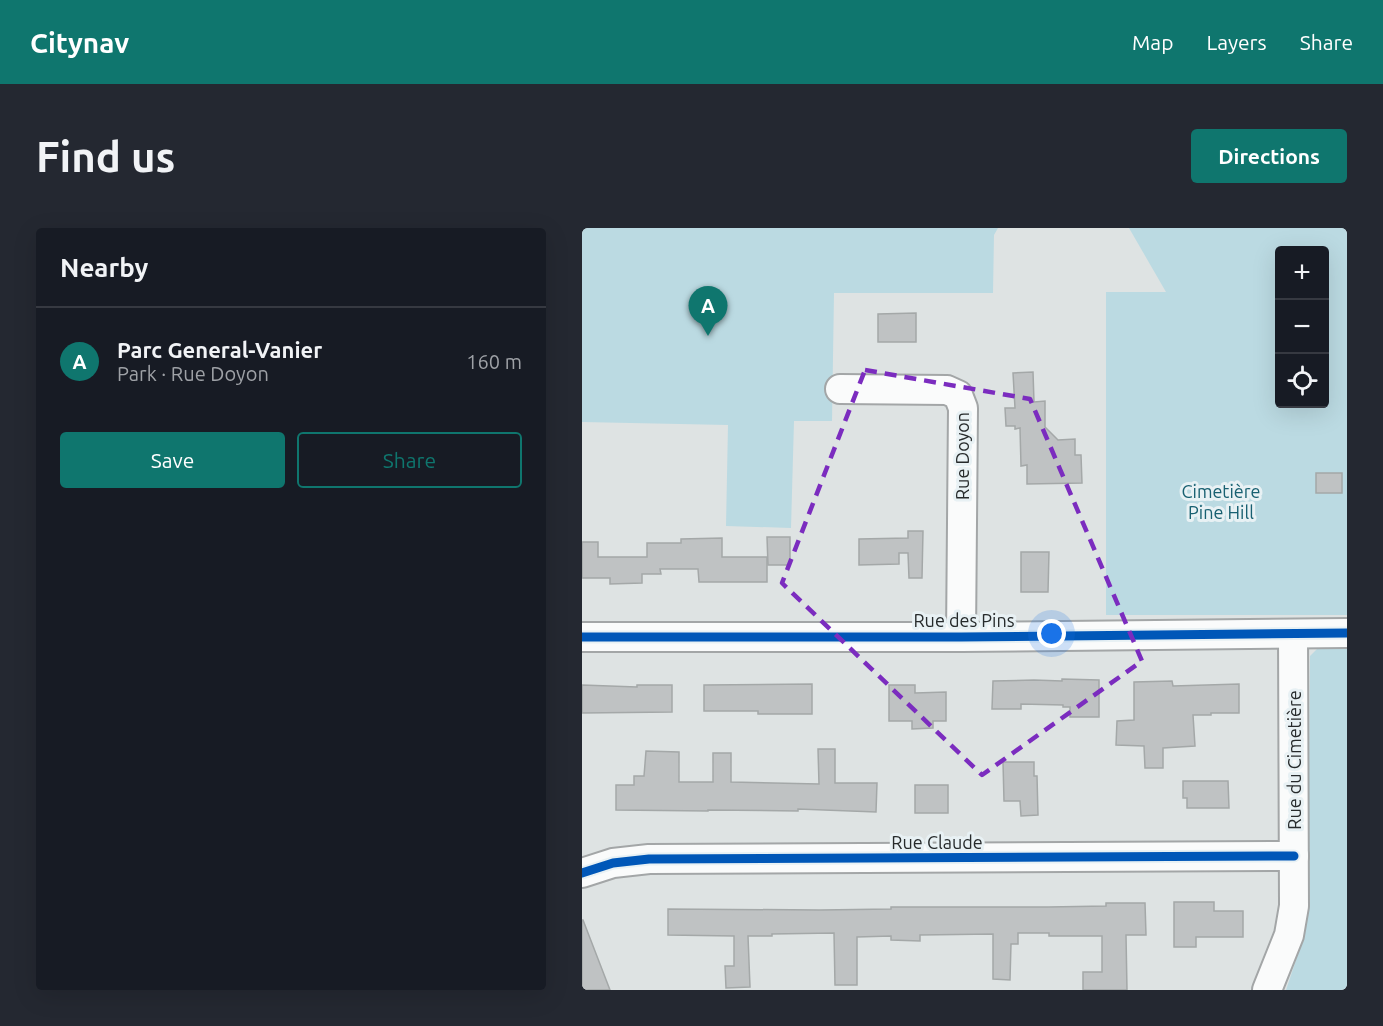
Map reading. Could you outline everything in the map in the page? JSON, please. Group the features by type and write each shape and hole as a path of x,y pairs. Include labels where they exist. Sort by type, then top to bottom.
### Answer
{"street":[{"name":"Rue Doyon","path":"840,389 947,390 958,395 963,408 961,637"},
{"name":"Rue des Pins","path":"582,637 961,637 1347,633"},
{"name":"Rue du Cimetière","path":"1268,990 1284,949 1294,906 1293,634"},
{"name":"Rue Claude","path":"582,873 613,863 649,859 1294,856"}],"highlighted area":[{"path":"865,370 1030,399 1142,661 982,775 782,583"}],"green space":[{"path":"582,228 998,228 994,235 993,293 834,293 832,421 794,421 791,528 726,526 728,425 582,422"},
{"name":"Cimetière Pine Hill","path":"1129,228 1347,228 1347,615 1106,615 1106,292 1166,292"},
{"path":"1317,649 1347,649 1347,990 1286,990 1302,942 1308,914 1310,656"}],"building":[{"path":"916,313 916,342 878,342 878,314"},
{"path":"1033,372 1034,402 1045,401 1045,427 1058,440 1075,439 1075,455 1081,455 1082,483 1027,484 1027,465 1021,466 1020,428 1006,426 1005,408 1015,408 1013,373"},
{"path":"1316,473 1342,473 1342,493 1316,493"},
{"path":"908,531 923,531 922,578 909,578 908,553 899,553 899,564 859,565 859,539 908,538"},
{"path":"767,537 790,537 790,565 768,565"},
{"path":"722,538 722,557 767,557 767,582 699,582 698,569 660,569 661,574 642,574 642,583 610,584 610,578 582,578 582,542 598,542 598,557 647,557 647,543 681,543 681,539"},
{"path":"1021,552 1049,552 1048,592 1021,592"},
{"path":"1062,679 1099,680 1099,717 1070,717 1070,707 1063,707 1063,705 1021,704 1021,709 992,709 993,681 1062,681"},
{"path":"1172,681 1173,686 1239,684 1239,713 1193,715 1195,746 1163,748 1163,768 1145,768 1144,746 1116,745 1117,721 1134,720 1134,682"},
{"path":"812,684 812,714 704,711 704,685"},
{"path":"582,685 637,687 637,685 672,685 672,712 582,713"},
{"path":"889,685 915,685 915,693 946,692 946,721 933,721 933,728 912,729 912,721 889,721"},
{"path":"818,749 835,749 835,783 877,783 876,812 798,809 798,811 616,810 616,785 634,785 634,776 644,776 646,751 679,752 679,782 713,782 713,753 731,753 731,782 819,784"},
{"path":"1003,762 1034,762 1034,776 1037,776 1038,815 1021,816 1020,801 1004,801"},
{"path":"1183,781 1228,781 1229,808 1187,808 1187,798 1183,798"},
{"path":"915,785 948,785 948,813 915,813"},
{"path":"1174,902 1214,902 1214,911 1243,911 1243,937 1196,937 1196,947 1174,947"},
{"path":"1106,903 1145,903 1146,935 1126,935 1127,990 1083,990 1083,972 1102,972 1102,936 1049,936 1049,933 1018,933 1018,944 1011,944 1010,980 993,979 993,934 920,935 920,941 891,940 891,936 857,937 857,985 835,985 834,933 748,936 750,987 726,988 725,966 734,966 734,936 668,935 668,909 1048,907 1106,906"},
{"path":"583,920 610,990 582,990"}],"cycle path":[{"path":"582,637 961,637 1347,633"},
{"path":"582,873 613,863 649,859 1294,856"}],"place":[{"name":"Parc General-Vanier","path":"708,336"}]}
